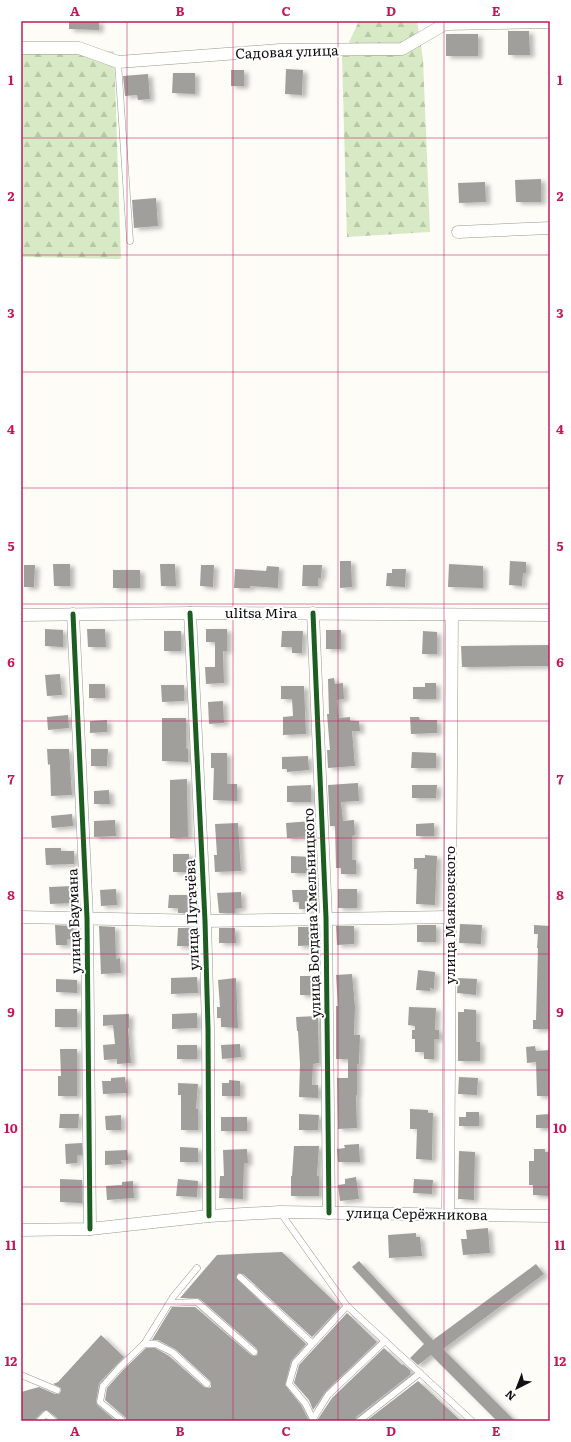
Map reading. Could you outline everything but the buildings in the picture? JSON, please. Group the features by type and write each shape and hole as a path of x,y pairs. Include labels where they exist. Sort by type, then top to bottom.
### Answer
{"street":[{"name":"Садовая улица","path":"21,48 79,48 118,62 280,50 402,49 445,23 550,22"},
{"path":"458,232 550,228"},
{"name":"ulitsa Mira","path":"21,615 190,613 550,615"},
{"name":"улица Пугачёва","path":"190,613 208,1028 209,1216"},
{"name":"улица Богдана Хмельницкого","path":"313,613 326,918 329,1213"},
{"name":"улица Баумана","path":"73,614 87,918 90,1228"},
{"name":"улица Маяковского","path":"448,1214 452,615"},
{"path":"21,917 204,921 449,917"},
{"name":"улица Серёжникова","path":"21,1230 90,1228 209,1216 280,1212 550,1216"}],"lane":[{"path":"118,62 130,241"},
{"path":"280,1212 347,1306 472,1421"},
{"path":"123,1421 100,1402 103,1386 144,1344 170,1303 197,1268"},
{"path":"240,1277 312,1343"},
{"path":"170,1303 197,1302 254,1352"},
{"path":"313,1420 305,1403 289,1384 295,1363 347,1306"},
{"path":"313,1420 328,1395 385,1341"},
{"path":"144,1344 156,1344 172,1352 207,1384"},
{"path":"359,1421 420,1373"},
{"path":"21,1375 57,1390"},
{"path":"39,1421 46,1414 54,1421"}],"green space":[{"path":"359,21 417,21 423,59 430,232 347,237 342,57"},
{"path":"114,51 121,259 21,257 21,54"}],"cycle path":[{"path":"190,613 205,921 208,1028 209,1216"},
{"path":"313,613 326,918 329,1213"},
{"path":"73,614 87,918 90,1229"}]}
